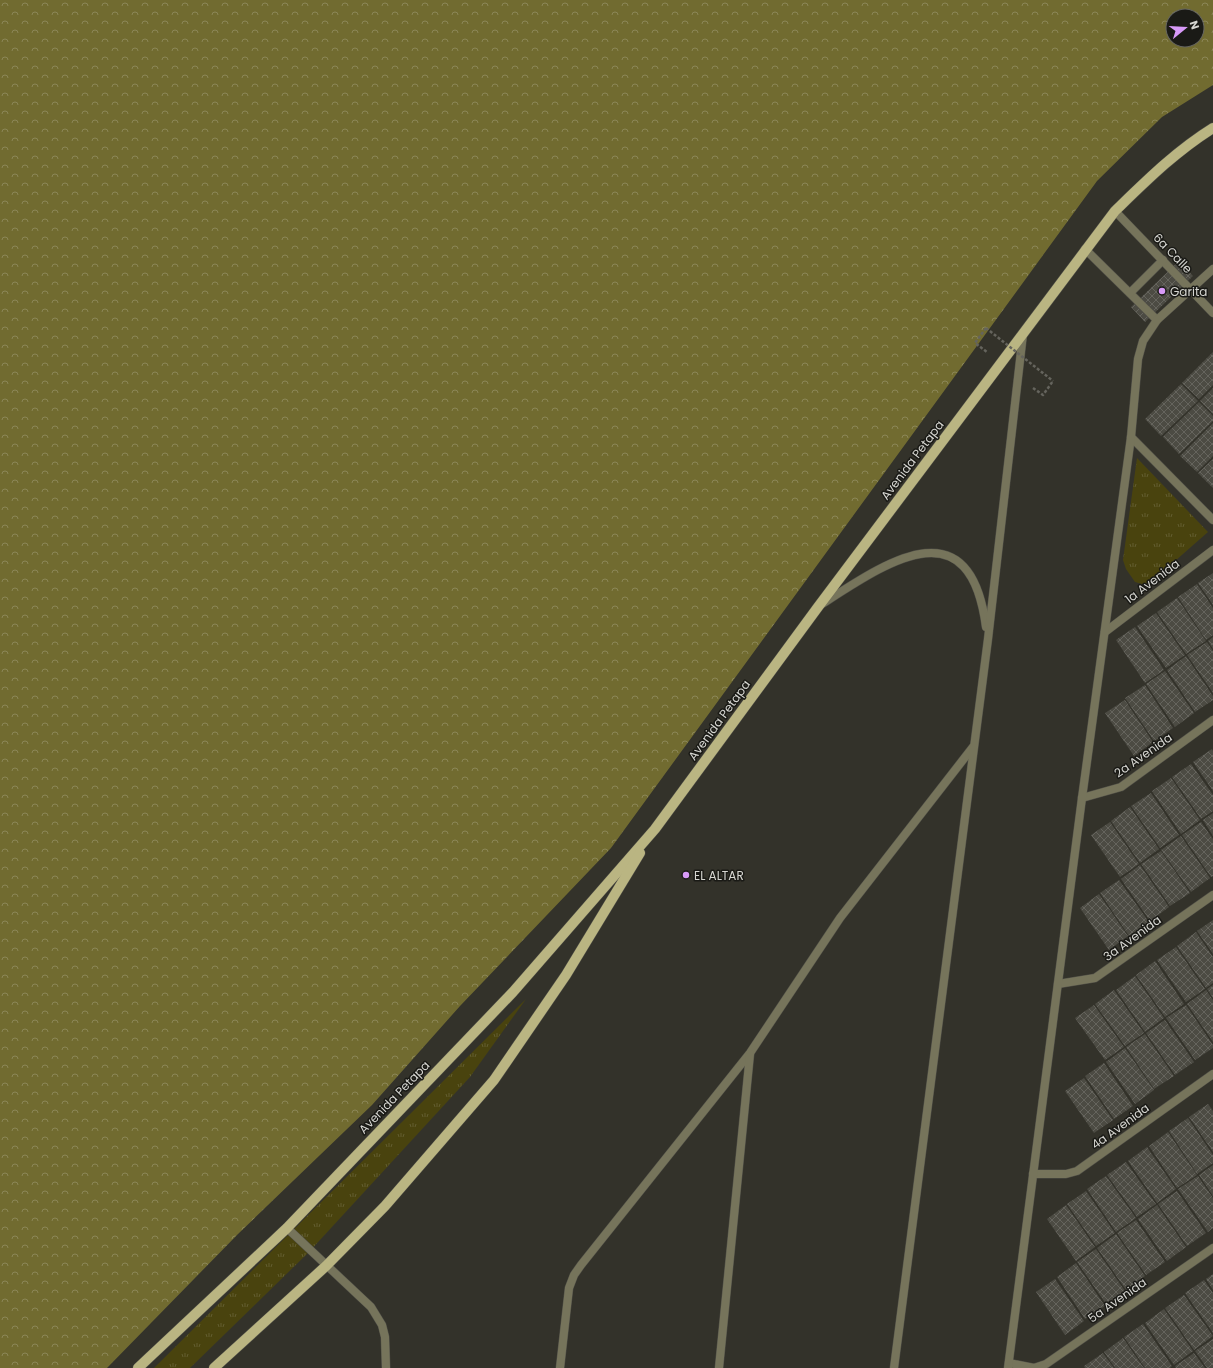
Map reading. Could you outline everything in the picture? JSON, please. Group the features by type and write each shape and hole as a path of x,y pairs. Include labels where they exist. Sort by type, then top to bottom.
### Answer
{"main road":[{"name":"Avenida Petapa","path":"214,1368 326,1266 385,1206 494,1080 566,974 655,829 818,607 1023,334 1085,248 1115,211 1158,169 1196,139 1213,128"},
{"name":"Avenida Petapa","path":"138,1368 286,1228 513,992 655,829"}],"street":[{"name":"6a Calle","path":"1115,211 1213,313"},
{"path":"1085,248 1157,320"},
{"path":"1130,293 1163,260"},
{"path":"1008,1365 1131,437 1140,350 1149,330 1157,320 1213,269"},
{"path":"894,1368 988,639 1023,334"},
{"path":"1131,437 1213,520"},
{"name":"1a Avenida","path":"1105,632 1213,550"},
{"path":"818,607 857,581 900,559 914,554 940,554 951,557 963,565 977,586 984,610 988,639"},
{"name":"2a Avenida","path":"1082,798 1120,787 1213,720"},
{"path":"560,1368 567,1300 574,1275 750,1053 840,918 973,747"},
{"name":"3a Avenida","path":"1058,984 1095,978 1213,894"},
{"path":"719,1368 750,1053"},
{"name":"4a Avenida","path":"1033,1174 1066,1174 1077,1171 1213,1074"},
{"path":"286,1228 372,1307 382,1325 387,1350 386,1368"},
{"name":"5a Avenida","path":"1008,1365 1034,1368 1043,1366 1213,1248"}],"path":[{"path":"975,342 986,328 1053,381 1043,395"}],"green space":[{"path":"0,0 1213,0 1213,85 1162,117 1097,181 611,848 460,1006 372,1105 238,1234 107,1368 0,1368"},
{"path":"1137,458 1208,532 1150,583 1142,584 1135,582 1126,569 1123,560"},
{"path":"526,999 470,1077 308,1253 190,1368 154,1368"}],"building":[{"name":"Garita","path":"1179,261 1193,276 1145,322 1131,307"},
{"path":"1213,352 1213,385 1199,399 1182,383"},
{"path":"1181,384 1198,401 1161,436 1145,419"},
{"path":"1213,388 1213,414 1200,401"},
{"path":"1199,402 1213,416 1213,421 1179,454 1163,437"},
{"path":"1213,423 1213,456 1197,472 1180,456"},
{"path":"1213,459 1213,488 1198,473"},
{"path":"1213,573 1213,605 1198,583"},
{"path":"1197,584 1213,608 1213,635 1206,640 1178,597"},
{"path":"1177,598 1206,641 1186,654 1157,612"},
{"path":"1156,613 1185,655 1166,668 1137,626"},
{"path":"1135,627 1164,670 1145,683 1116,640"},
{"path":"1213,637 1213,649 1208,641"},
{"path":"1207,642 1213,651 1213,693 1187,655"},
{"path":"1186,656 1213,696 1213,700 1195,712 1167,670"},
{"path":"1165,671 1194,713 1175,727 1146,684"},
{"path":"1145,685 1173,728 1154,741 1125,698"},
{"path":"1125,700 1153,742 1134,756 1105,713"},
{"path":"1212,749 1213,751 1213,791 1193,762"},
{"path":"1191,764 1213,795 1213,811 1201,819 1172,777"},
{"path":"1171,778 1200,820 1181,834 1152,791"},
{"path":"1151,793 1179,835 1160,848 1131,806"},
{"path":"1130,807 1159,849 1140,863 1111,821"},
{"path":"1213,813 1213,836 1203,820"},
{"path":"1110,822 1139,864 1120,877 1091,835"},
{"path":"1201,822 1213,839 1213,876 1211,877 1182,835"},
{"path":"1181,836 1210,878 1191,892 1161,850"},
{"path":"1161,851 1190,893 1170,906 1141,864"},
{"path":"1140,865 1169,907 1150,921 1121,879"},
{"path":"1119,880 1149,922 1129,936 1100,893"},
{"path":"1099,894 1128,936 1109,950 1080,908"},
{"path":"1213,920 1213,954 1197,931"},
{"path":"1196,932 1213,957 1213,983 1206,988 1177,946"},
{"path":"1176,947 1205,989 1186,1002 1157,960"},
{"path":"1155,961 1184,1004 1165,1017 1136,975"},
{"path":"1135,976 1164,1018 1145,1032 1116,990"},
{"path":"1213,985 1213,998 1207,989"},
{"path":"1114,990 1144,1033 1125,1046 1095,1004"},
{"path":"1206,990 1213,1000 1213,1042 1187,1004"},
{"path":"1094,1005 1124,1047 1105,1060 1075,1018"},
{"path":"1186,1005 1213,1045 1213,1048 1195,1060 1166,1018"},
{"path":"1165,1020 1194,1062 1175,1075 1146,1033"},
{"path":"1145,1034 1174,1076 1154,1089 1126,1047"},
{"path":"1125,1048 1154,1090 1135,1104 1106,1062"},
{"path":"1104,1063 1133,1106 1114,1119 1085,1076"},
{"path":"1084,1078 1113,1120 1094,1133 1065,1091"},
{"path":"1208,1104 1213,1111 1213,1152 1189,1117"},
{"path":"1188,1118 1213,1155 1213,1163 1197,1174 1169,1131"},
{"path":"1168,1132 1197,1175 1177,1188 1149,1146"},
{"path":"1147,1147 1176,1189 1157,1203 1128,1161"},
{"path":"1126,1162 1156,1204 1137,1217 1107,1175"},
{"path":"1213,1165 1213,1196 1199,1175"},
{"path":"1106,1176 1136,1218 1116,1232 1087,1189"},
{"path":"1198,1176 1213,1198 1213,1228 1208,1232 1178,1189"},
{"path":"1086,1191 1115,1233 1096,1246 1067,1204"},
{"path":"1177,1191 1206,1233 1187,1246 1158,1204"},
{"path":"1066,1205 1095,1247 1076,1261 1047,1219"},
{"path":"1157,1205 1186,1247 1167,1261 1138,1219"},
{"path":"1136,1220 1165,1262 1146,1275 1117,1233"},
{"path":"1116,1234 1145,1276 1126,1290 1097,1248"},
{"path":"1096,1249 1125,1291 1106,1304 1077,1262"},
{"path":"1076,1263 1105,1306 1085,1319 1057,1277"},
{"path":"1213,1274 1213,1290 1206,1279"},
{"path":"1055,1279 1084,1321 1065,1335 1036,1292"},
{"path":"1204,1280 1213,1293 1213,1333 1185,1293"},
{"path":"1184,1295 1213,1336 1194,1350 1165,1308"},
{"path":"1164,1309 1193,1351 1174,1365 1145,1323"},
{"path":"1143,1324 1172,1366 1170,1368 1145,1368 1124,1337"},
{"path":"1123,1338 1144,1368 1115,1368 1104,1352"},
{"path":"1213,1339 1213,1368 1207,1368 1195,1351"},
{"path":"1103,1353 1114,1368 1085,1368 1084,1366"},
{"path":"1194,1353 1205,1368 1176,1368 1175,1366"}],"place":[{"name":"Garita","path":"1162,291"},
{"name":"EL ALTAR","path":"686,875"}]}
